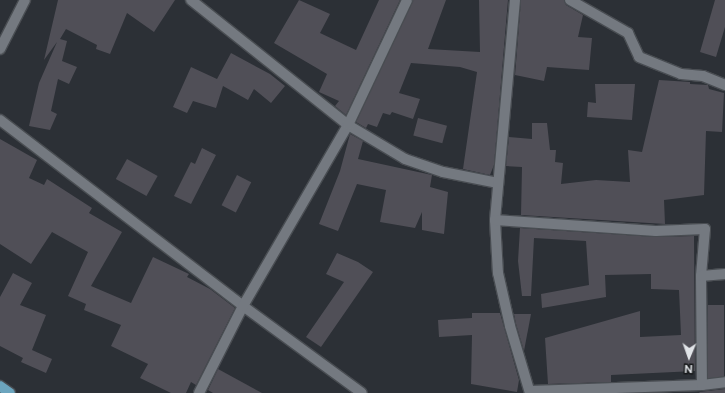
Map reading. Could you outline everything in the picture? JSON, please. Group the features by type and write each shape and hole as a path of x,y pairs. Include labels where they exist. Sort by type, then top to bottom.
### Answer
{"main road":[{"path":"0,386 10,393"}],"street":[{"path":"0,49 25,0"},
{"path":"191,0 348,125 405,159 443,172 498,183"},
{"path":"199,393 243,306 348,125 407,0"},
{"path":"515,0 495,220 498,273 510,326 530,392 702,385 725,382"},
{"path":"570,0 628,33 639,57 681,74 703,76 725,85"},
{"path":"0,120 243,306 362,393"},
{"path":"495,220 656,231 705,229 701,276 702,385"},
{"path":"701,276 725,274"}],"building":[{"path":"58,0 175,0 154,32 127,13 110,54 96,49 97,45 66,29 60,39 67,41 62,61 77,67 69,84 58,79 51,111 57,114 50,130 29,126 39,83 57,42 44,60"},
{"path":"299,0 330,14 320,33 356,50 379,0 400,0 346,115 335,106 339,101 319,92 327,74 274,43"},
{"path":"413,0 446,0 428,49 480,52 479,0 508,0 494,165 490,175 463,169 477,72 460,67 411,63 399,93 420,99 413,119 392,112 390,115 383,113 377,127 368,124 366,128 356,122"},
{"path":"521,0 564,0 566,5 583,15 578,37 592,38 589,70 547,67 544,81 515,75"},
{"path":"715,0 725,0 725,27 716,57 700,52"},
{"path":"231,53 270,74 285,86 271,103 254,89 248,100 223,86 216,108 193,101 187,113 173,107 191,67 217,79"},
{"path":"659,80 708,85 709,89 724,93 722,132 706,131 704,195 664,200 665,224 521,215 522,167 506,166 509,137 532,139 532,123 547,123 550,150 556,150 555,162 563,163 561,184 596,180 630,182 628,150 642,152"},
{"path":"595,84 635,84 632,120 587,117 588,102 596,103"},
{"path":"418,118 447,126 442,143 413,135"},
{"path":"350,134 363,141 358,159 432,175 430,187 448,192 444,234 422,230 422,212 415,228 380,222 386,190 357,184 338,231 319,224 340,171"},
{"path":"0,139 37,160 29,178 44,185 47,179 92,208 89,213 122,232 91,286 131,303 153,257 189,274 187,277 210,289 235,308 196,385 191,382 186,393 171,393 140,378 148,364 111,346 121,325 84,310 86,304 68,296 88,252 52,232 31,264 0,244"},
{"path":"202,148 216,155 191,204 174,196 191,162 195,164"},
{"path":"127,159 158,176 146,196 116,179"},
{"path":"237,175 251,182 236,213 222,205"},
{"path":"520,228 656,237 694,236 695,371 611,375 611,382 548,384 545,338 640,311 640,337 681,335 679,290 651,289 651,274 605,275 606,297 542,308 541,294 589,285 586,241 534,238 531,296 522,296 518,261"},
{"path":"337,253 358,262 373,272 321,347 306,337 344,282 326,274"},
{"path":"13,273 32,283 20,305 46,315 32,350 52,359 46,373 21,362 23,358 0,346 0,297"},
{"path":"708,305 724,305 724,378 708,378"},
{"path":"472,313 500,313 519,380 517,392 471,384 472,335 439,337 438,320 472,318"},
{"path":"514,314 531,314 524,351 516,324"},
{"path":"218,369 262,393 213,393 208,390"},
{"path":"725,389 725,393 699,392"}]}
